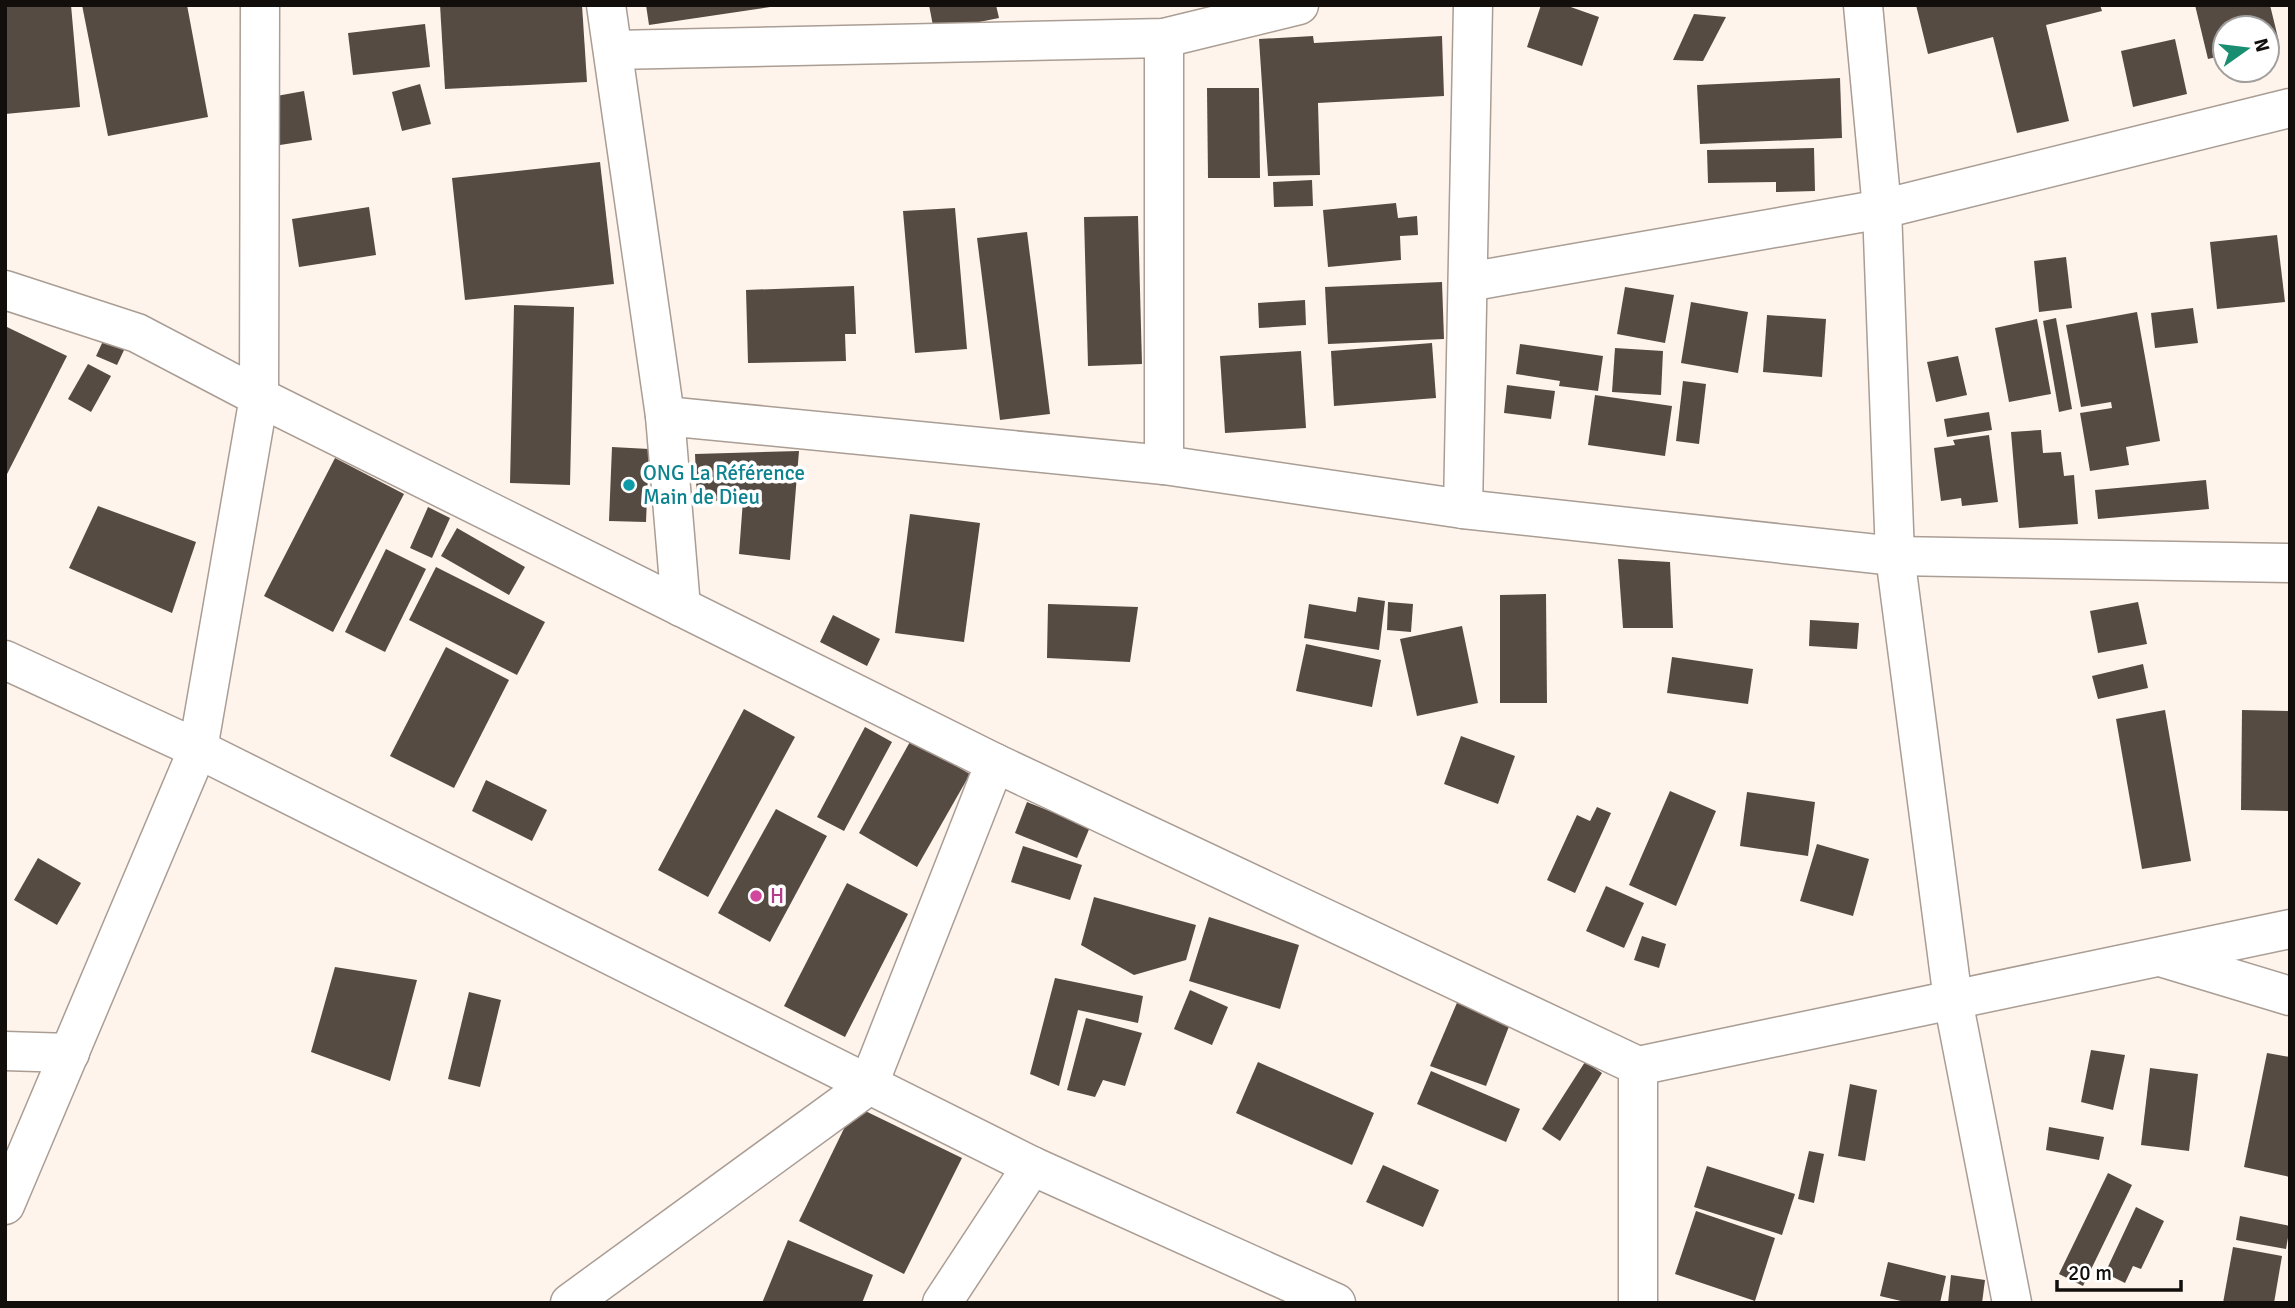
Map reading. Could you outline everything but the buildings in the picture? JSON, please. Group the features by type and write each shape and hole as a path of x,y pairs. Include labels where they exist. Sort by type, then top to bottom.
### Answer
{"street":[{"path":"5,1205 198,748 259,397 260,5"},
{"path":"606,5 665,416 681,607"},
{"path":"614,50 1164,38 1300,5"},
{"path":"1463,509 1473,5"},
{"path":"1863,5 1882,209 1895,556 1953,1000 2011,1303"},
{"path":"1164,38 1164,465"},
{"path":"1468,282 1882,209 2290,108"},
{"path":"5,290 137,333 259,397 995,763 1638,1066 2290,929"},
{"path":"665,416 1164,465 1463,509 1895,556 2290,563"},
{"path":"5,660 198,748 1032,1167 1336,1303"},
{"path":"570,1303 868,1086 995,763"},
{"path":"2159,957 2290,996"},
{"path":"5,1051 70,1053"},
{"path":"1638,1066 1639,1303"},
{"path":"942,1303 1032,1167"}],"place":[{"name":"ONG La Référence Main de Dieu","path":"629,485"},
{"name":"H","path":"756,896"}]}
